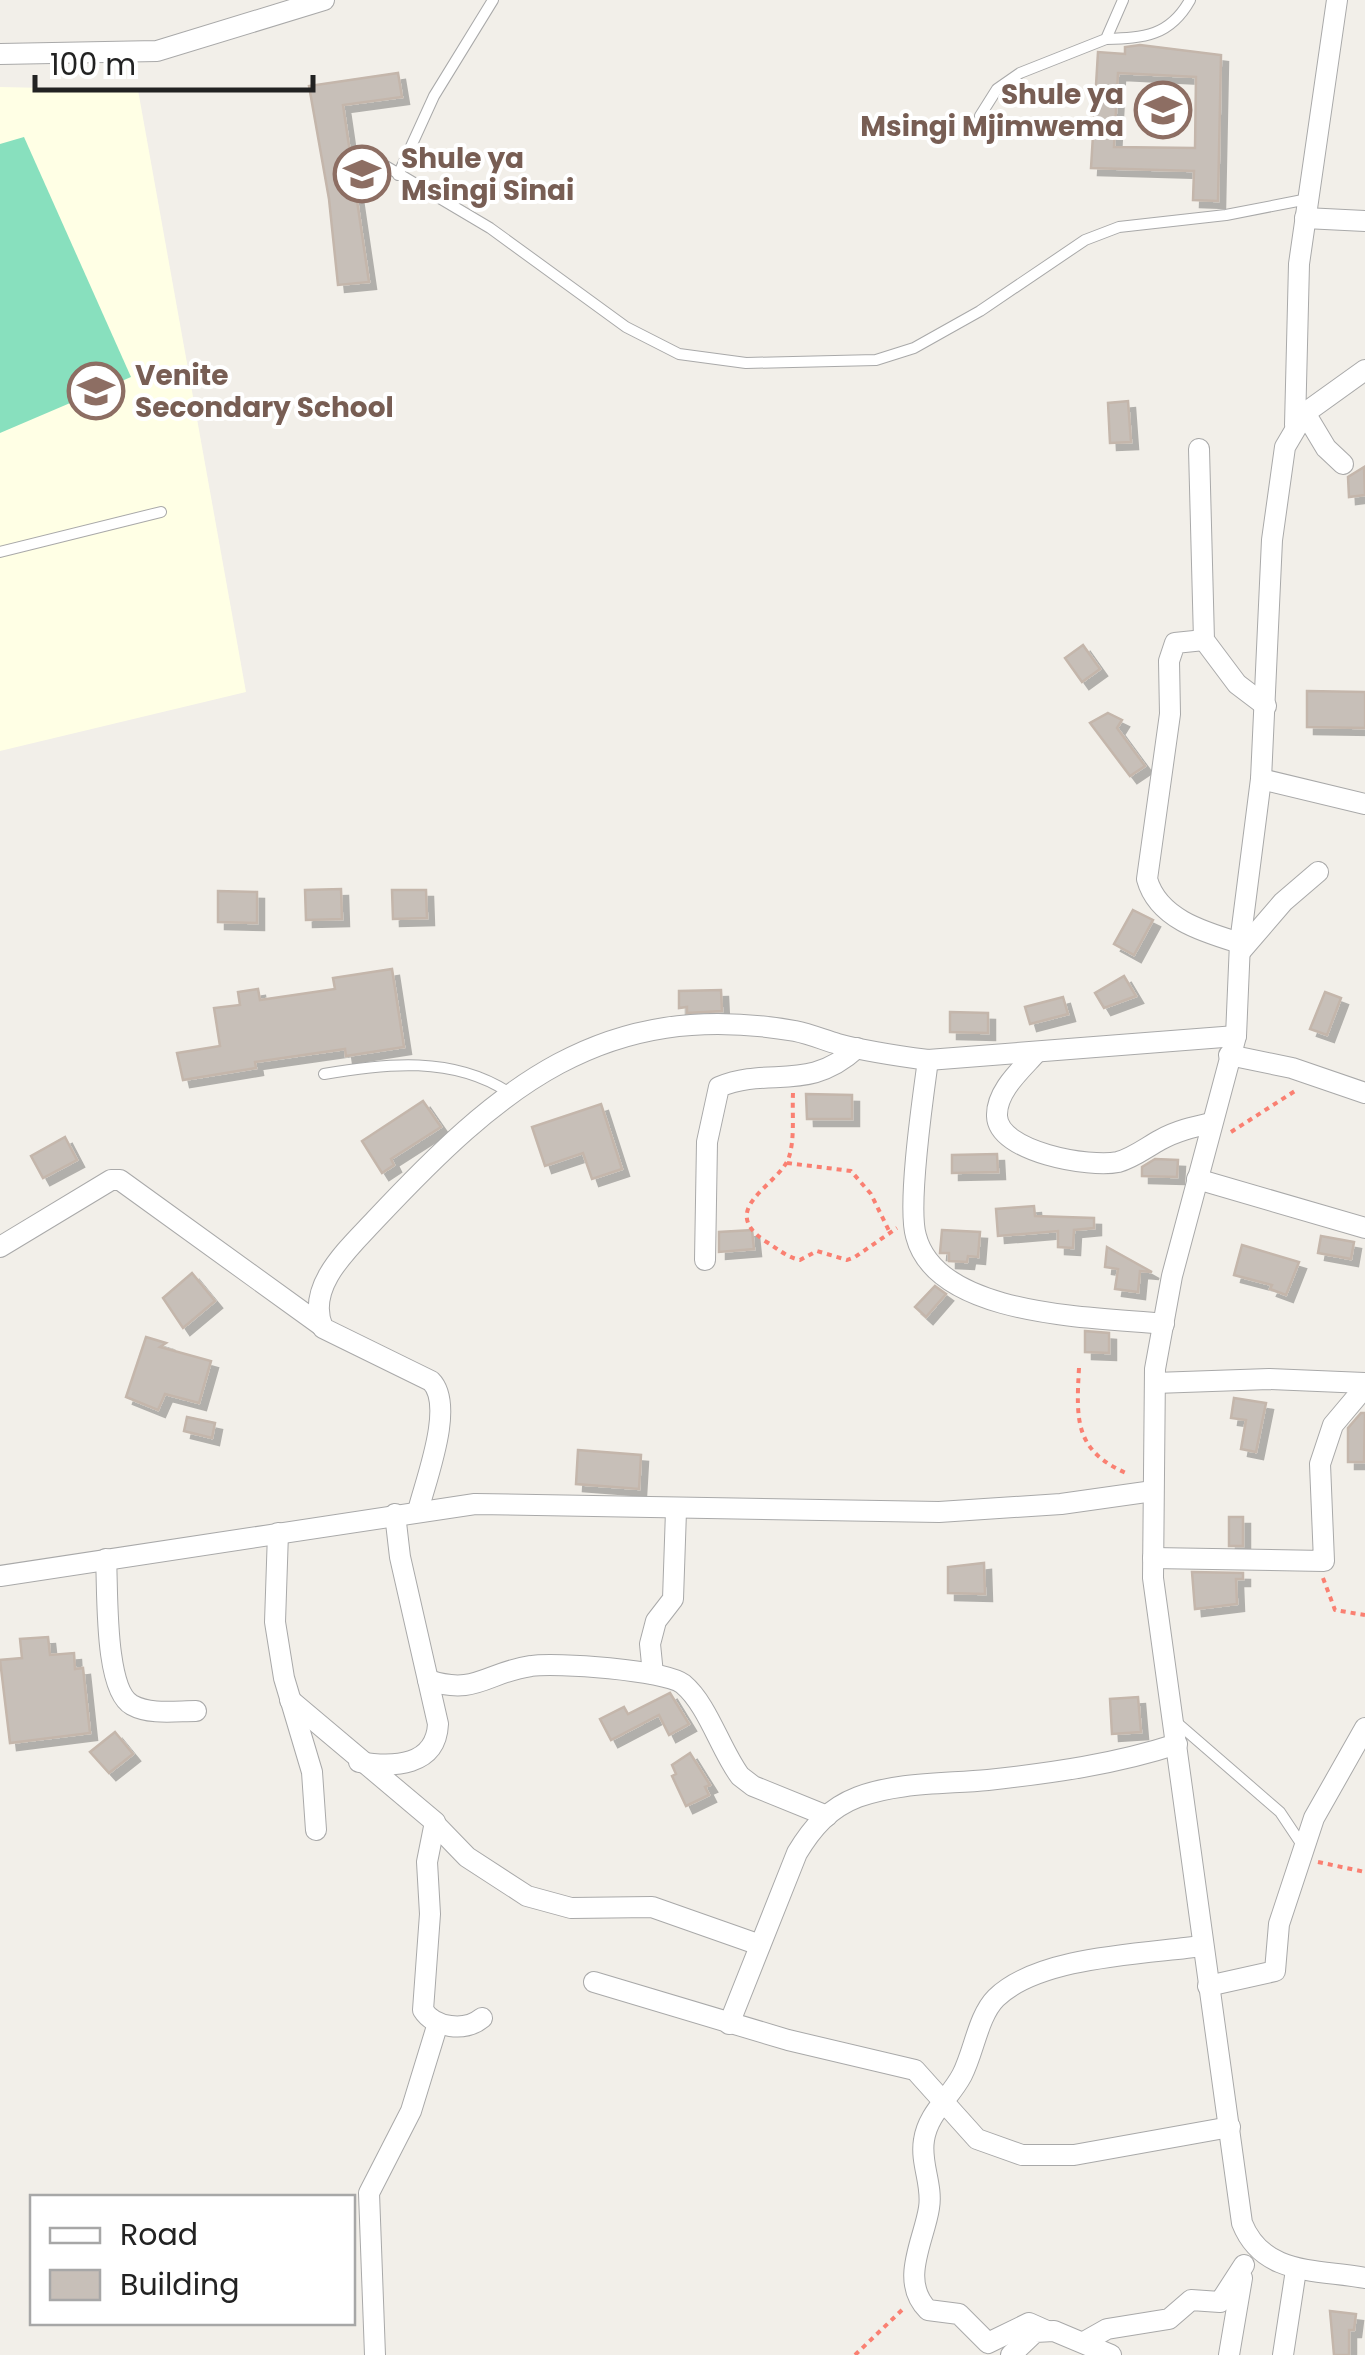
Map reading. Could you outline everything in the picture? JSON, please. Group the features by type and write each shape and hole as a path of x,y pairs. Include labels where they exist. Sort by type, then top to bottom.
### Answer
{"street":[{"path":"0,54 157,50 324,0"},
{"path":"1337,0 1298,264 1300,419 1343,464"},
{"path":"1307,209 1365,221"},
{"path":"1365,370 1300,419 1284,446 1275,510 1261,779 1232,1045 1164,1324 1155,1383 1152,1486 1153,1558 1202,1946 1238,2199 1249,2240 1260,2254 1296,2270 1365,2278"},
{"path":"1199,449 1204,640 1237,684 1266,706"},
{"path":"1204,640 1176,643 1169,661 1170,714 1147,879 1152,896 1186,923 1240,948"},
{"path":"1261,779 1365,804"},
{"path":"1240,948 1318,872"},
{"path":"323,1328 316,1311 317,1297 336,1264 442,1150 508,1092 567,1056 682,1024 798,1031 857,1048 928,1060 1232,1045 1365,1093"},
{"path":"705,1260 707,1142 719,1087 734,1081 794,1078 829,1070 857,1048"},
{"path":"1037,1052 1005,1091 996,1120 1004,1136 1028,1148 1081,1162 1119,1162 1184,1129 1211,1123"},
{"path":"928,1060 913,1218 921,1252 930,1264 993,1299 1051,1315 1164,1324"},
{"path":"1197,1179 1365,1228"},
{"path":"0,1247 111,1180 120,1180 323,1328 431,1380 440,1390 442,1408 418,1511"},
{"path":"1155,1383 1269,1379 1365,1385"},
{"path":"1153,1558 1320,1563 1326,1557 1320,1464 1333,1424 1365,1385"},
{"path":"0,1576 475,1504 676,1511 939,1512 1062,1504 1152,1486"},
{"path":"653,1674 650,1644 656,1621 674,1599 676,1511"},
{"path":"360,1762 397,1763 432,1750 438,1724 400,1557 396,1514"},
{"path":"278,1534 275,1622 290,1700 310,1760 316,1830"},
{"path":"106,1559 109,1636 121,1694 129,1704 146,1710 196,1711"},
{"path":"428,1680 461,1688 530,1666 557,1664 653,1674 683,1684 740,1776 753,1786 827,1816"},
{"path":"290,1700 477,1865 527,1896 571,1908 652,1907 717,1934 760,1945"},
{"path":"1208,1986 1275,1971 1279,1924 1314,1818 1365,1728"},
{"path":"729,2024 797,1854 812,1829 827,1816 859,1797 886,1790 1065,1770 1132,1759 1177,1744"},
{"path":"436,1825 426,1862 430,1914 422,2000 425,2014 438,2023 470,2026 482,2018"},
{"path":"1111,2355 1029,2324 988,2343 958,2314 928,2310 917,2296 917,2247 930,2200 923,2144 926,2126 961,2078 993,2000 1018,1982 1085,1963 1202,1946"},
{"path":"594,1982 729,2024 914,2070 978,2138 1022,2155 1074,2155 1230,2127"},
{"path":"375,2355 368,2193 411,2110 438,2023"},
{"path":"1228,2355 1249,2240"},
{"path":"1084,2342 1107,2329 1169,2319 1191,2300 1220,2302 1244,2265"},
{"path":"1283,2355 1296,2270"},
{"path":"1011,2355 1034,2332 1048,2331"}],"lane":[{"path":"398,175 434,96 492,0"},
{"path":"1106,39 1124,0"},
{"path":"980,116 997,89 1020,73 1106,39 1160,33 1179,20 1190,0"},
{"path":"372,158 490,228 626,326 679,354 746,364 876,360 914,348 980,311 1085,240 1119,228 1307,209"},
{"path":"0,552 162,512"},
{"path":"324,1074 364,1067 452,1068 488,1079 508,1092"},
{"path":"1174,1720 1280,1812 1304,1848"}],"path":[{"path":"794,1078 787,1163 752,1199 748,1210 752,1228 782,1253 800,1260 822,1251 847,1260 913,1218"},
{"path":"1204,1152 1317,1078"},
{"path":"787,1163 851,1171 871,1194 890,1232"},
{"path":"1078,1368 1077,1406 1087,1448 1105,1464 1152,1486"},
{"path":"1320,1563 1329,1604 1348,1615 1365,1615"},
{"path":"1304,1848 1322,1864 1365,1872"},
{"path":"855,2355 917,2296"}],"shaded area":[{"name":"Venite Secondary School","path":"0,87 138,90 246,692 0,751"}],"green space":[{"path":"24,137 131,377 0,433 0,144"}],"building":[{"path":"1140,45 1221,55 1218,201 1193,200 1194,171 1091,168 1098,52 1125,54 1125,47","holes":["1118,73 1196,77 1195,148 1114,147"]},
{"path":"398,73 402,97 343,105 369,282 338,285 329,199 309,86"},
{"path":"1128,401 1131,442 1110,443 1108,403"},
{"path":"1364,467 1365,495 1349,497 1348,477"},
{"path":"1083,645 1100,669 1082,682 1065,658"},
{"path":"1307,691 1365,692 1365,728 1307,727"},
{"path":"1108,713 1122,720 1117,728 1145,766 1130,776 1090,723"},
{"path":"341,889 342,919 306,920 305,890"},
{"path":"392,890 426,890 427,918 393,919"},
{"path":"218,891 257,892 257,923 218,922"},
{"path":"1133,910 1153,920 1134,955 1114,944"},
{"path":"392,969 404,1047 346,1056 345,1049 255,1062 256,1068 183,1080 177,1053 220,1046 214,1008 240,1005 238,992 258,989 260,1000 335,989 333,978"},
{"path":"1124,976 1136,996 1104,1008 1095,993"},
{"path":"721,990 722,1011 687,1013 687,1007 679,1008 679,991"},
{"path":"1325,992 1341,998 1327,1035 1310,1029"},
{"path":"1063,997 1068,1014 1030,1024 1025,1007"},
{"path":"950,1012 988,1013 988,1033 950,1032"},
{"path":"806,1094 852,1095 852,1119 807,1119"},
{"path":"423,1101 441,1127 391,1159 394,1165 382,1173 362,1141"},
{"path":"601,1104 622,1169 592,1179 583,1153 545,1166 532,1127"},
{"path":"65,1137 77,1160 43,1178 31,1156"},
{"path":"997,1154 998,1172 952,1173 952,1155"},
{"path":"1155,1159 1178,1160 1177,1177 1142,1176 1142,1167"},
{"path":"1034,1206 1035,1216 1094,1218 1094,1228 1074,1230 1073,1248 1058,1247 1058,1231 998,1236 996,1209"},
{"path":"752,1230 754,1249 719,1252 719,1232"},
{"path":"942,1230 980,1232 978,1257 968,1256 967,1262 949,1261 949,1253 940,1253"},
{"path":"1321,1236 1354,1242 1351,1259 1318,1253"},
{"path":"1242,1245 1299,1262 1286,1295 1270,1289 1272,1285 1234,1275"},
{"path":"1107,1247 1152,1272 1140,1271 1138,1292 1115,1289 1118,1269 1105,1267"},
{"path":"192,1273 215,1301 183,1328 163,1298"},
{"path":"935,1286 946,1294 926,1317 915,1307"},
{"path":"1085,1331 1109,1333 1109,1353 1085,1352"},
{"path":"146,1337 166,1343 160,1347 211,1361 199,1403 165,1394 158,1410 126,1397"},
{"path":"1234,1398 1266,1403 1256,1452 1241,1449 1246,1420 1231,1418"},
{"path":"1365,1413 1364,1462 1348,1462 1348,1428"},
{"path":"187,1417 215,1423 212,1438 184,1431"},
{"path":"578,1450 641,1455 639,1489 576,1484"},
{"path":"1229,1517 1243,1517 1243,1546 1229,1546"},
{"path":"984,1563 985,1594 948,1593 948,1567"},
{"path":"1192,1572 1243,1573 1243,1579 1236,1579 1237,1604 1195,1609"},
{"path":"48,1637 50,1655 74,1653 75,1669 83,1668 90,1733 10,1743 0,1660 22,1658 20,1639"},
{"path":"670,1693 689,1724 669,1735 659,1715 611,1740 600,1719 624,1707 628,1714"},
{"path":"1138,1697 1141,1732 1112,1734 1110,1699"},
{"path":"115,1732 133,1754 109,1773 90,1752"},
{"path":"690,1753 710,1785 705,1787 709,1795 686,1806 672,1776 676,1774 672,1765"},
{"path":"1330,2311 1356,2314 1354,2330 1349,2330 1349,2355 1334,2355"}],"place":[{"name":"Shule ya Msingi Mjimwema","path":"1163,110"},
{"name":"Shule ya Msingi Sinai","path":"362,174"},
{"name":"Venite Secondary School","path":"96,391"}]}
